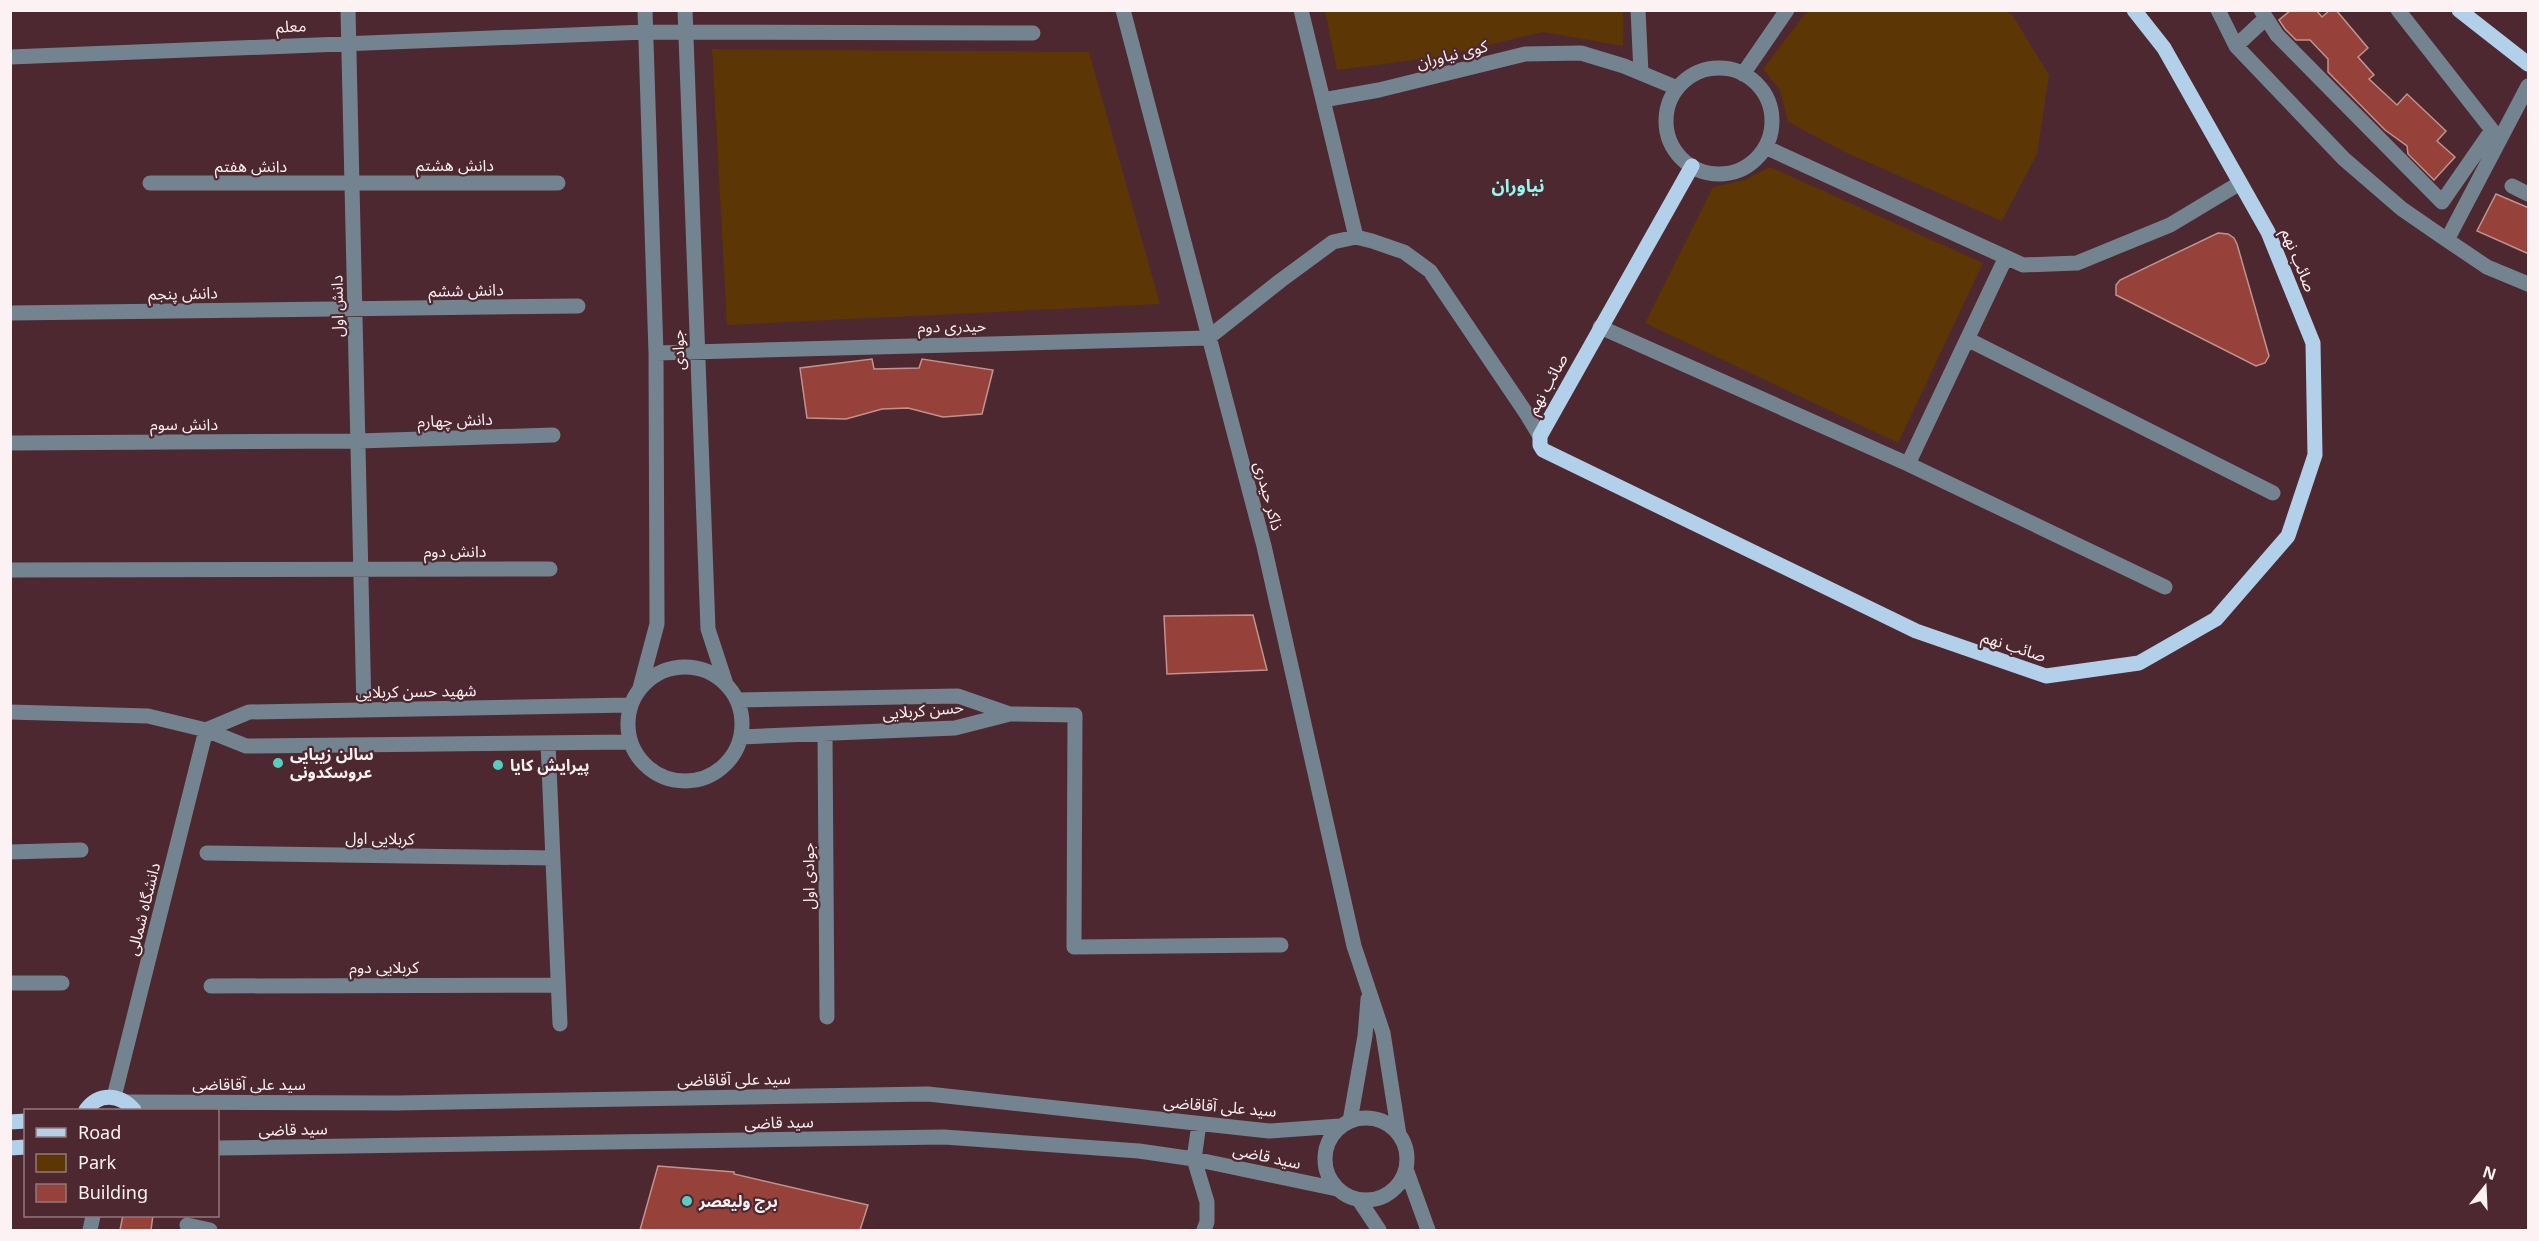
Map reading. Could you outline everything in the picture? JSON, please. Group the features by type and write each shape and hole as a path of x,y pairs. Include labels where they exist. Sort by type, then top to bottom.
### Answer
{"main road":[{"name":"صائب نهم","path":"1692,166 1540,436 1543,450 1916,632 2046,676 2139,663 2216,619 2288,536 2315,455 2313,344 2268,232 2164,48 2134,10"},
{"path":"2459,10 2529,64"},
{"path":"87,1109 94,1101 104,1097 125,1103"}],"street":[{"path":"348,10 349,42"},
{"name":"جوادی","path":"640,688 657,624 656,353 645,10"},
{"name":"جوادی","path":"685,10 708,629 726,684"},
{"name":"ذاکر حیدری","path":"1123,10 1264,546 1354,946 1383,1033 1399,1135"},
{"path":"1300,10 1356,237"},
{"path":"1638,10 1641,73"},
{"path":"1743,74 1787,10"},
{"path":"2217,10 2236,46 2344,159 2402,209 2447,240 2487,267 2529,284"},
{"path":"2236,46 2264,14 2277,35 2442,202 2492,130 2398,10"},
{"name":"معلم","path":"10,57 645,32 1034,33"},
{"name":"دانش اول","path":"349,42 364,710"},
{"name":"کوی نیاوران","path":"1323,100 1379,90 1525,54 1581,53 1677,88"},
{"path":"1708,69 1726,69 1743,74 1758,85 1768,99 1772,123 1766,147 1755,160 1741,170 1724,174 1708,173 1692,166 1679,156 1670,140 1666,122 1669,104 1677,88 1691,76 1708,69"},
{"path":"2447,240 2529,86"},
{"path":"1766,147 2023,265 2077,263 2170,225 2240,183"},
{"name":"دانش هفتم","path":"150,183 352,184"},
{"name":"دانش هشتم","path":"352,184 558,183"},
{"path":"2512,186 2529,194"},
{"path":"1208,338 1333,242 1356,237 1404,252 1430,271 1540,436"},
{"path":"1908,464 2006,257"},
{"name":"دانش ششم","path":"355,310 578,306"},
{"name":"دانش پنجم","path":"10,313 355,310"},
{"path":"1600,327 1908,464 2165,587"},
{"name":"حیدری دوم","path":"656,353 1208,338"},
{"path":"1967,339 2273,493"},
{"name":"دانش چهارم","path":"358,441 553,435"},
{"name":"دانش سوم","path":"10,443 358,441"},
{"name":"دانش دوم","path":"361,570 550,569"},
{"path":"10,570 361,570"},
{"path":"692,667 711,672 726,684 738,700 743,719 741,738 734,755 722,769 706,778 687,782 669,780 652,772 639,759 630,742 627,724 630,705 640,688 654,675 672,668 692,667"},
{"name":"حسن کربلایی","path":"738,700 958,696 1011,714"},
{"name":"شهید حسن کربلایی","path":"206,730 249,712 630,705"},
{"path":"10,712 148,716 206,730 246,746 630,742"},
{"path":"1011,714 1075,714 1074,947 1281,945"},
{"name":"حسن کربلایی","path":"741,738 955,728 1011,714"},
{"name":"دانشگاه شمالی","path":"125,1103 206,730"},
{"name":"جوادی اول","path":"825,734 826,1017"},
{"path":"548,743 560,1024"},
{"path":"10,852 81,850"},
{"name":"کربلایی اول","path":"207,854 553,858"},
{"path":"10,983 62,983"},
{"name":"کربلایی دوم","path":"211,986 558,985"},
{"path":"1345,1124 1372,1118 1382,1121 1399,1135 1407,1157 1406,1169 1401,1180 1388,1193 1372,1200 1359,1200 1337,1189 1330,1179 1324,1156 1327,1144 1345,1124 1365,1036 1368,993"},
{"name":"سید علی آقاقاضی","path":"125,1103 397,1102 928,1094 1269,1131 1345,1124"},
{"path":"1199,1124 1194,1159 1207,1202 1207,1222 1204,1230"},
{"name":"سید قاضی","path":"219,1148 944,1137 1139,1151 1194,1159 1337,1189"},
{"path":"1406,1169 1428,1230"},
{"path":"1359,1200 1379,1230"},
{"path":"187,1225 210,1230"}],"green space":[{"path":"1808,10 2007,10 2013,16 2049,75 2037,154 2002,221 1847,153 1788,122 1780,90 1763,69"},
{"path":"1325,11 1623,11 1623,46 1543,32 1438,57 1337,70"},
{"path":"712,49 1089,52 1160,304 727,325"},
{"path":"1770,167 1983,263 1898,443 1645,323 1713,187 1745,180"}],"building":[{"path":"2291,10 2316,10 2322,17 2330,10 2336,10 2368,48 2358,57 2374,75 2369,79 2397,105 2407,94 2446,131 2437,141 2455,157 2434,180 2408,154 2407,146 2385,130 2328,72 2328,59 2310,40 2296,40 2285,29 2279,20"},
{"path":"2496,194 2529,208 2529,254 2477,231"},
{"path":"2218,233 2228,234 2237,244 2269,356 2265,363 2256,366 2116,295 2116,285 2120,280"},
{"path":"872,359 874,369 919,368 922,359 993,370 982,414 943,417 908,408 882,409 846,419 807,418 800,368"},
{"path":"1253,615 1267,670 1167,674 1164,616"},
{"path":"658,1166 734,1172 734,1174 868,1205 860,1230 640,1230"},
{"path":"123,1217 153,1217 151,1230 120,1230"}],"place":[{"name":"سالن زیبایی عروسکدونی","path":"278,763"},
{"name":"پیرایش کایا","path":"498,765"},
{"name":"برج ولیعصر","path":"687,1201"}],"district":[{"name":"نیاوران","path":"1518,186"}]}
